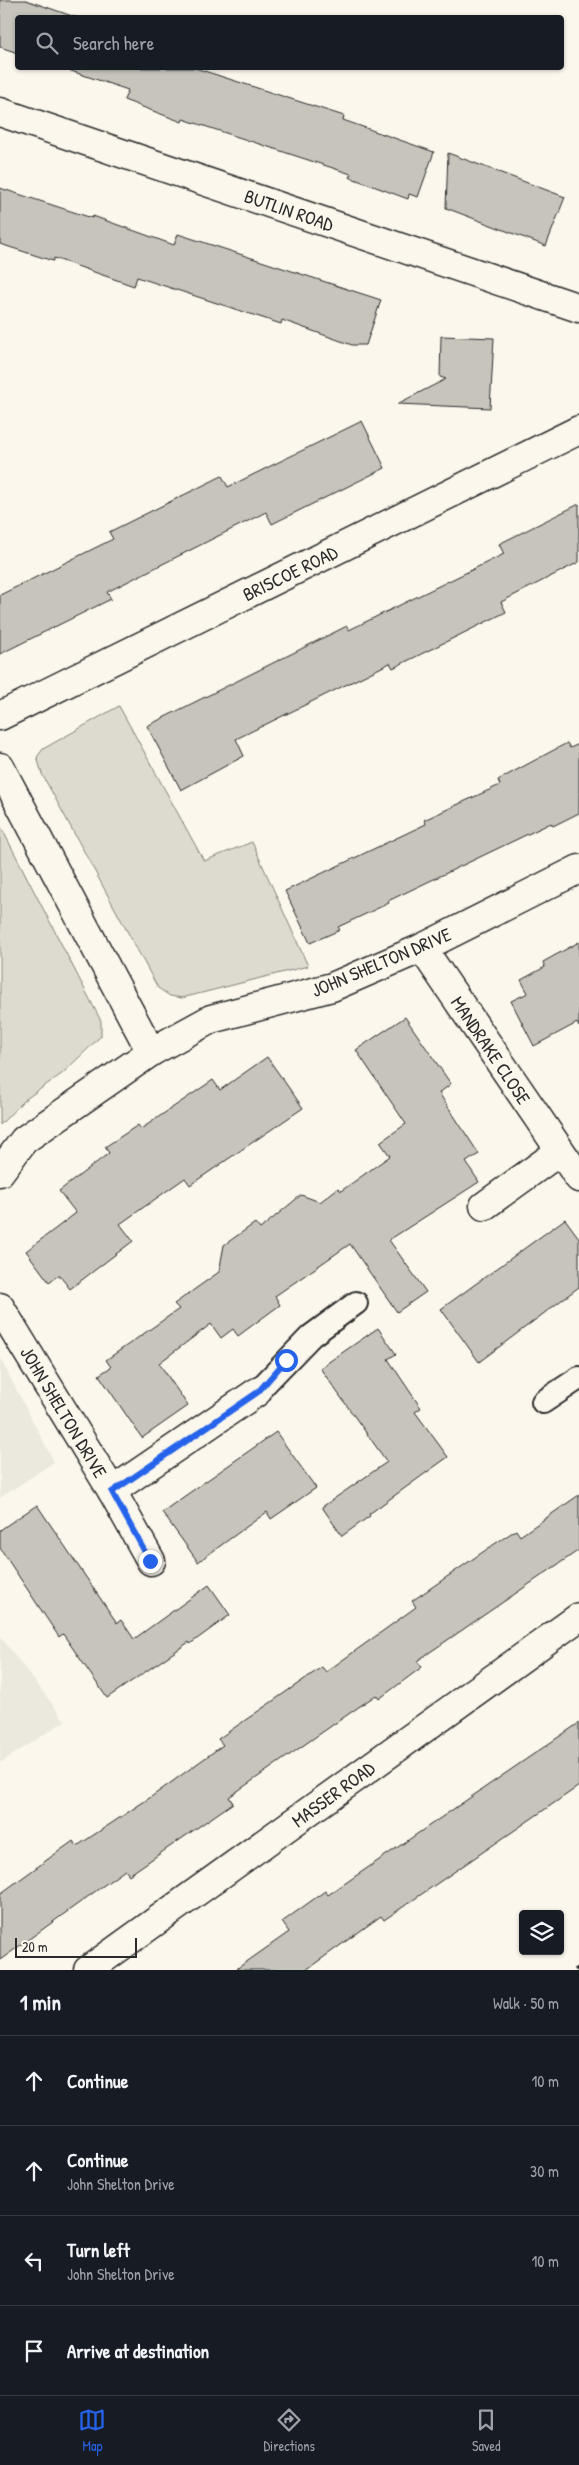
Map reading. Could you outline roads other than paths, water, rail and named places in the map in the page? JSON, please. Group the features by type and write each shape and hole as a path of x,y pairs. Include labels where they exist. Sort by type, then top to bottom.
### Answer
{"street":[{"name":"BUTLIN ROAD","path":"0,112 579,308"},
{"name":"BRISCOE ROAD","path":"0,716 579,430"},
{"path":"0,767 151,1052"},
{"name":"JOHN SHELTON DRIVE","path":"0,1172 24,1140 151,1052 211,1019 332,987 422,948 579,869"},
{"name":"MANDRAKE CLOSE","path":"422,948 579,1178"},
{"path":"484,1206 560,1151"},
{"name":"JOHN SHELTON DRIVE","path":"0,1307 112,1492 150,1561"},
{"name":"JOHN SHELTON DRIVE","path":"112,1492 258,1392"},
{"name":"MASSER ROAD","path":"88,1970 579,1617"}],"lane":[{"path":"258,1392 310,1336 356,1303"},
{"path":"543,1402 579,1378"}],"railway":[{"path":"575,1970 579,1967"}]}
